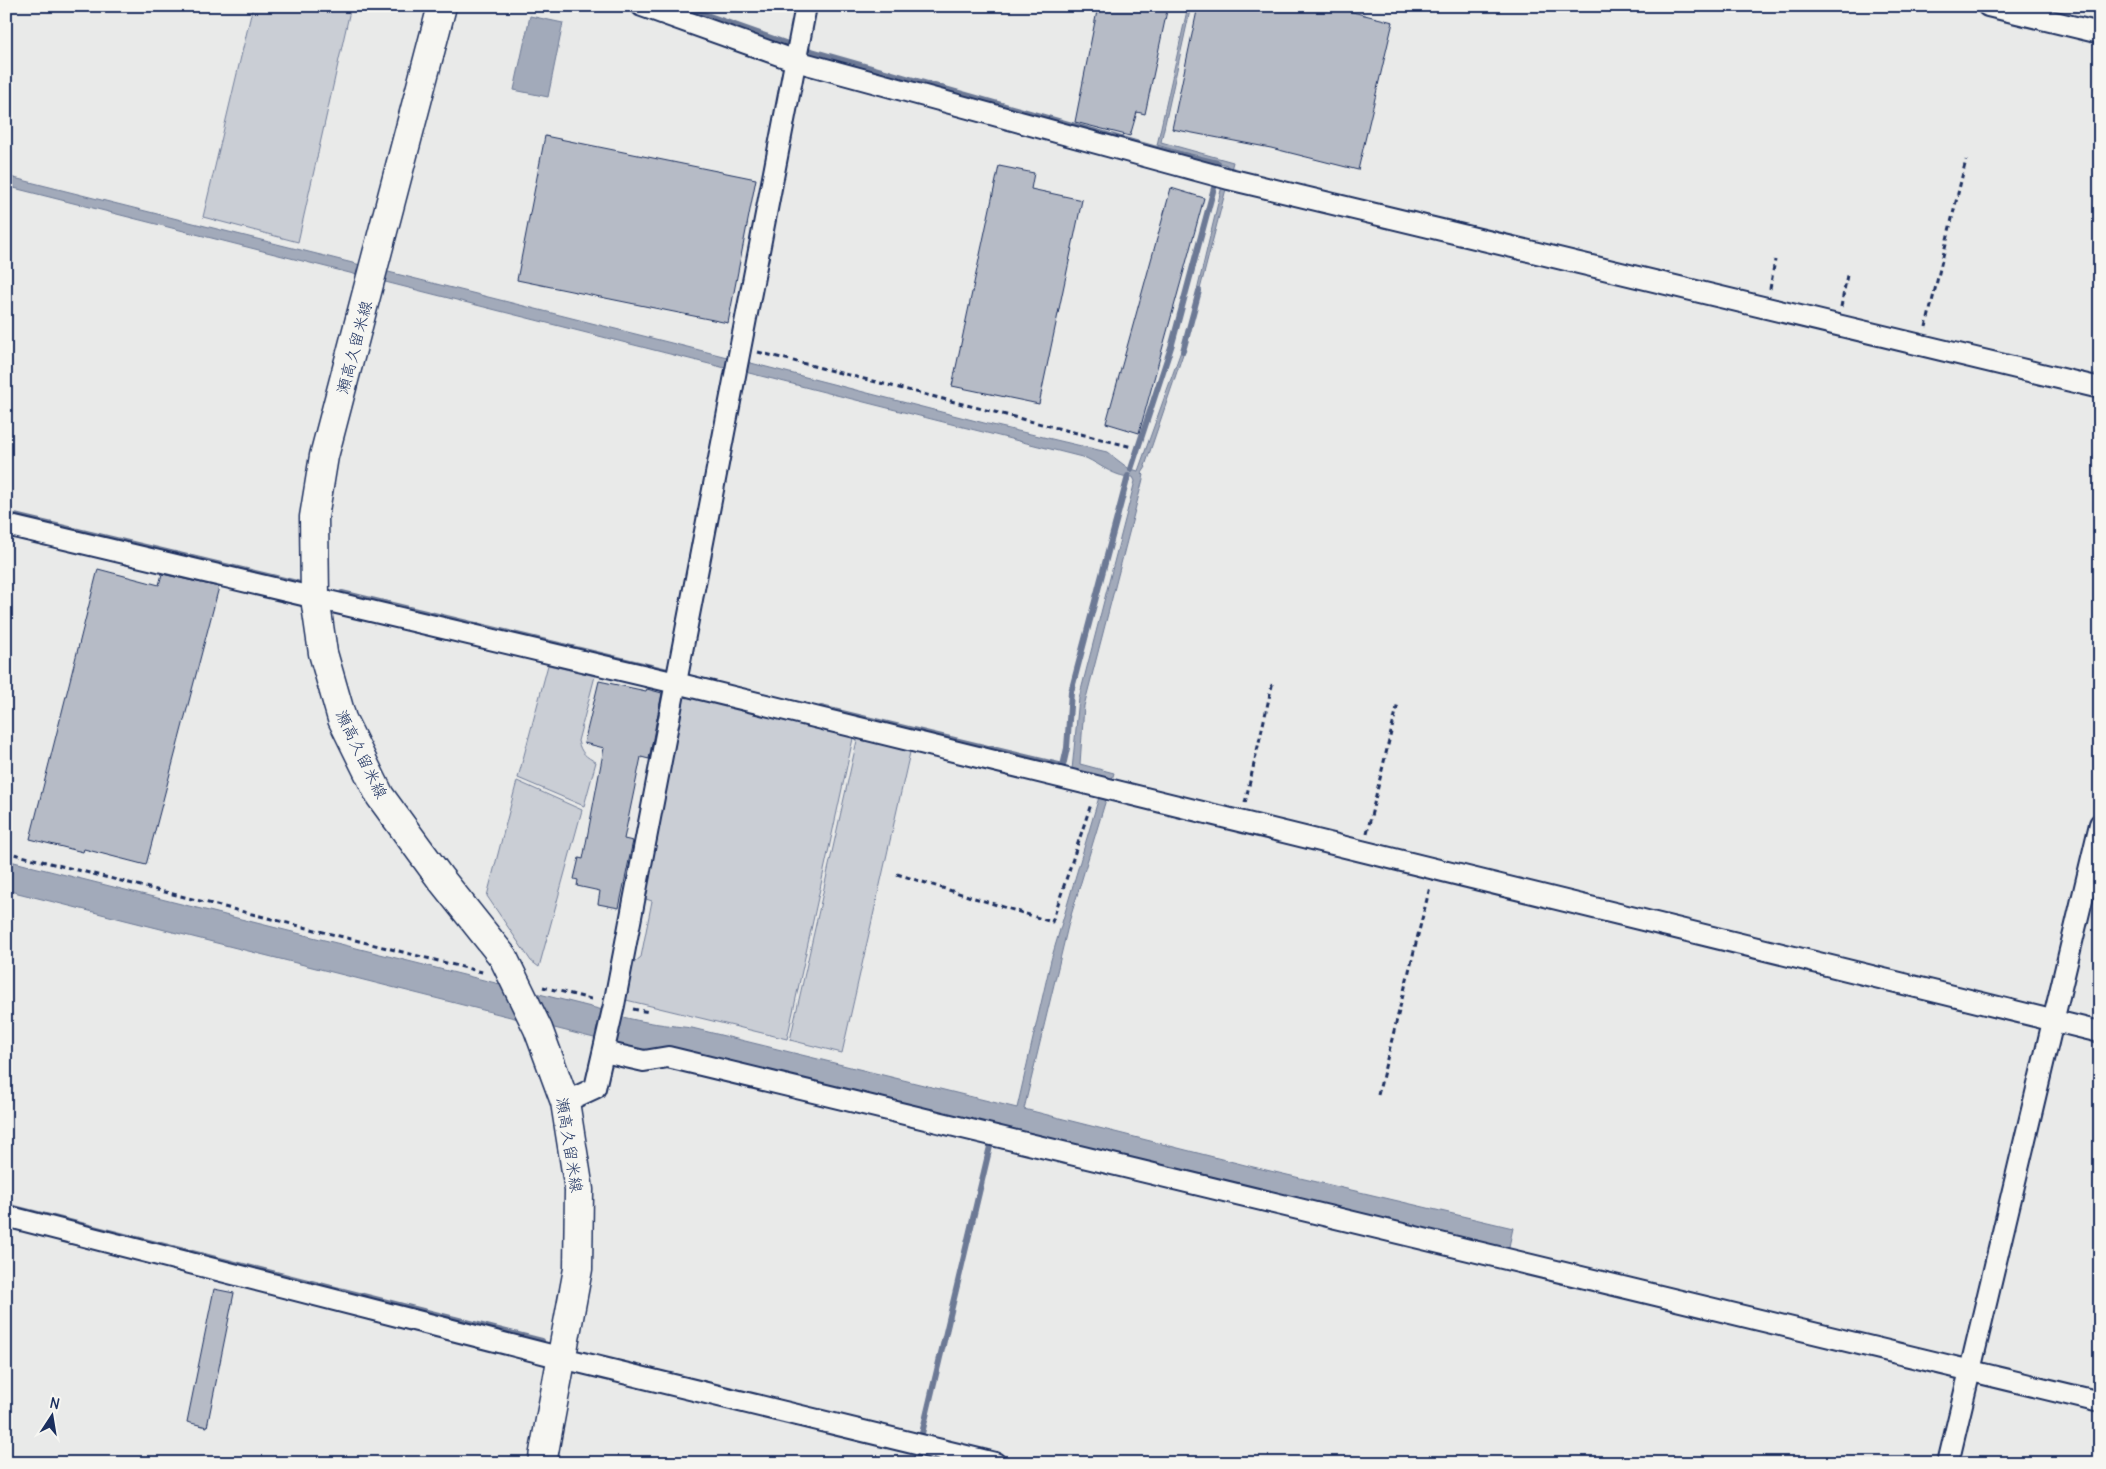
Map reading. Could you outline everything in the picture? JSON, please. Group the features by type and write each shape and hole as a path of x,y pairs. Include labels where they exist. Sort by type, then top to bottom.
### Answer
{"main road":[{"name":"瀬高久留米線","path":"442,6 324,456 314,517 315,598 323,653 342,719 380,796 440,878 503,957 538,1029 566,1102 579,1190 578,1269 542,1463"}],"street":[{"path":"642,6 796,61 1229,179 2100,388"},
{"path":"566,1102 596,1088 604,1052 806,6"},
{"path":"1988,6 2100,33"},
{"path":"6,525 676,683 2100,1032"},
{"path":"1948,1463 2100,824"},
{"path":"604,1052 644,1062 668,1057 2100,1402"},
{"path":"6,1216 562,1358 995,1463"}],"path":[{"path":"1922,346 1966,160"},
{"path":"1766,308 1775,260"},
{"path":"1838,326 1847,276"},
{"path":"738,361 1132,447"},
{"path":"1241,821 1273,682"},
{"path":"1361,851 1367,834 1398,703"},
{"path":"897,874 1052,922 1097,786"},
{"path":"6,852 516,982 649,1012"},
{"path":"1378,1095 1435,869"}],"shaded area":[{"path":"253,6 351,6 298,242 203,217"},
{"path":"548,665 595,676 578,741 584,754 596,762 584,806 518,778"},
{"path":"683,694 854,734 787,1039 622,999 630,966 641,957 652,901 643,898"},
{"path":"858,736 911,748 842,1053 790,1040"},
{"path":"517,781 582,810 539,967 531,961 487,896"}],"water":[{"path":"1188,6 1191,6 1161,142 1233,162 1184,351 1146,467 1142,473 1144,475 1084,706 1080,764 1114,773 1069,922 1024,1109 1249,1166 1513,1228 1508,1251 664,1048 644,1050 616,1043 619,1016 692,1028 1017,1108 1051,960 1104,780 1072,770 1079,698 1135,481 1133,477 1115,473 1086,458 745,372 747,362 988,424 1107,452 1128,468 1138,471 1186,337 1227,165 1157,145"},
{"path":"530,16 563,23 548,97 514,90"},
{"path":"6,176 731,358 729,369 6,186"},
{"path":"6,860 603,1010 598,1039 6,890"}],"building":[{"path":"1098,6 1168,6 1145,114 1137,112 1130,136 1075,122"},
{"path":"1198,6 1328,6 1393,22 1358,170 1271,148 1172,129"},
{"path":"545,136 756,179 728,323 517,280"},
{"path":"999,166 1034,173 1031,189 1082,200 1039,404 952,386"},
{"path":"1171,188 1204,198 1139,433 1106,423"},
{"path":"98,569 159,585 162,574 219,587 146,865 84,849 83,852 30,839"},
{"path":"599,681 662,693 649,759 641,757 624,839 633,841 619,908 598,904 600,891 577,886 578,880 574,879 579,858 583,859 604,748 584,743"},
{"path":"214,1289 234,1293 207,1427 187,1422"}],"waterway":[{"path":"681,6 791,45"},
{"path":"804,49 1153,148 1218,163 1215,184 1172,344 1131,469"},
{"path":"1183,351 1199,291"},
{"path":"821,708 1063,766 1067,748 1071,692 1128,476"},
{"path":"6,514 297,583"},
{"path":"342,593 676,673"},
{"path":"915,1463 992,1138"},
{"path":"6,1206 542,1341"}]}
